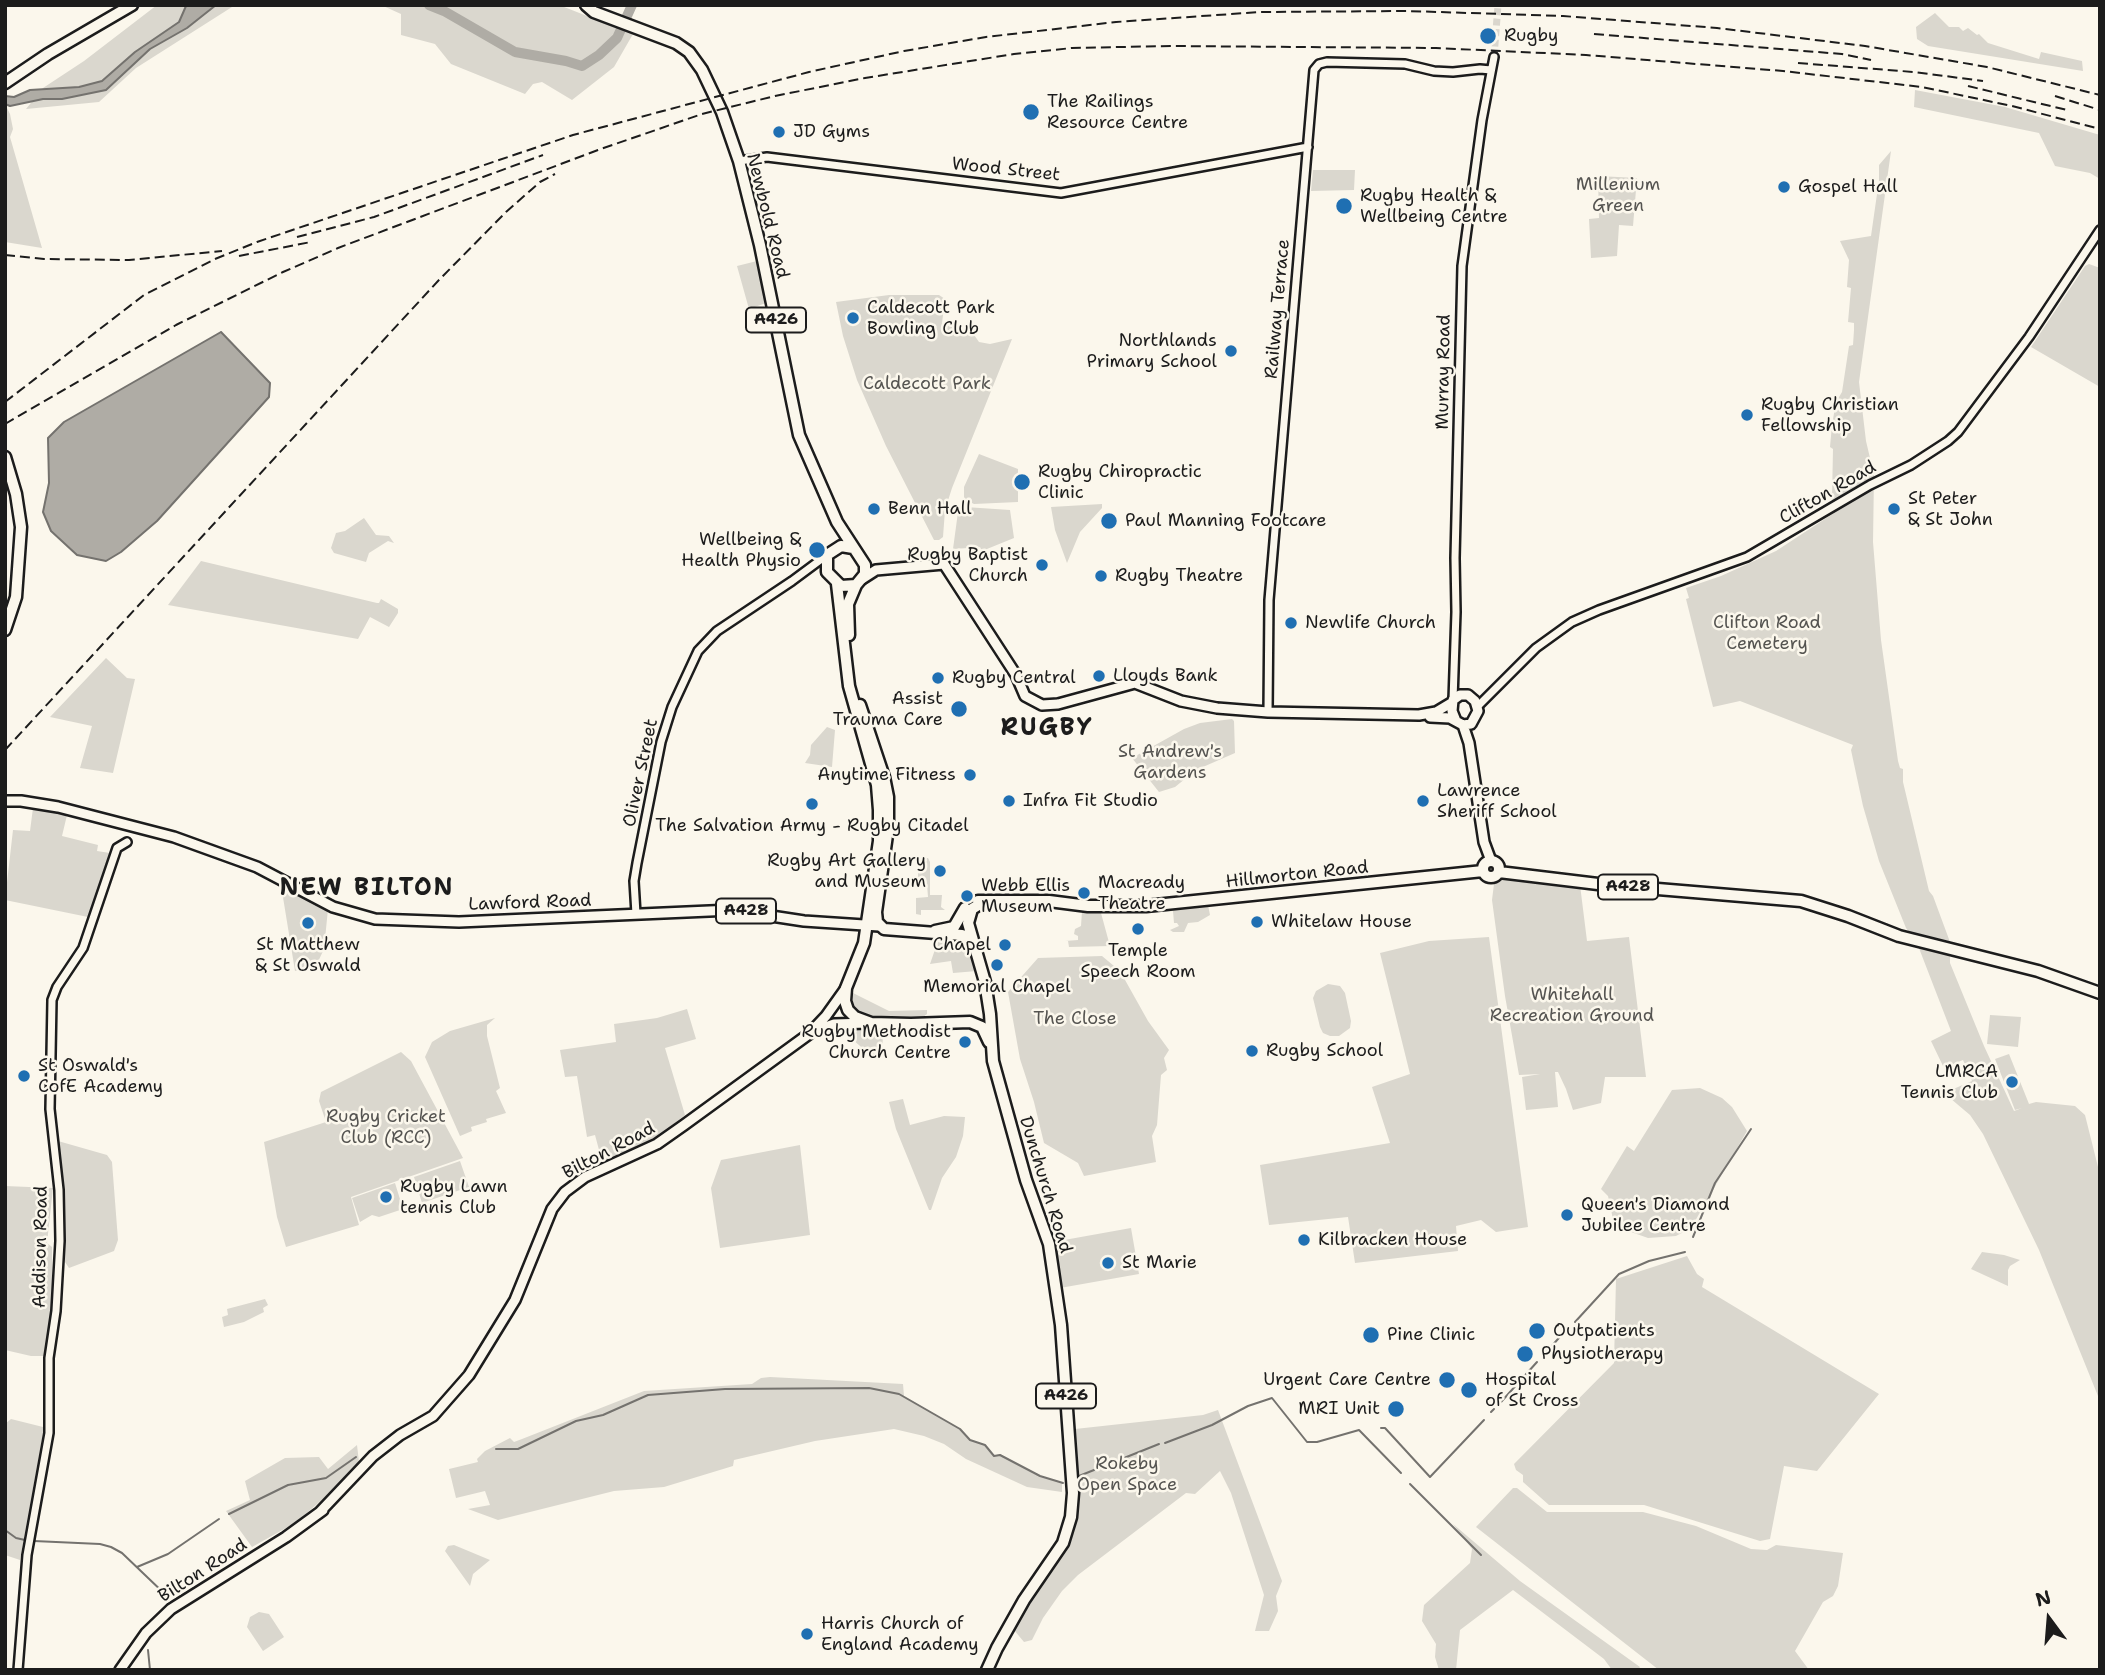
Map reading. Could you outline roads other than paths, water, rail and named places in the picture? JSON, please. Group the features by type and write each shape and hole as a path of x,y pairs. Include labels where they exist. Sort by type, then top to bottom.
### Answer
{"highway":[{"path":"5,83 48,54 132,5"},
{"name":"Newbold Road","path":"586,5 594,12 676,43 695,58 722,112 739,162 763,258 799,435 837,522 853,548"},
{"path":"597,5 609,17"},
{"path":"5,457 16,494 21,527 16,597 5,630"},
{"path":"837,522 838,540 830,552 827,572 837,584 857,694 888,797 888,828 875,916 882,927 864,943"},
{"path":"830,552 841,546 853,548"},
{"name":"A426","path":"853,548 862,557"},
{"path":"847,648 848,604 850,596 864,575 862,557"},
{"path":"837,584 851,587 858,583"},
{"name":"Bilton Road","path":"846,988 864,943 878,841 877,785 849,686 847,648"},
{"path":"1491,861 1498,865 1499,872 1491,877 1483,871 1485,864 1491,861"},
{"name":"Hillmorton Road","path":"983,902 1049,901 1146,906 1483,871"},
{"name":"A428","path":"1499,872 1817,905 1909,939 2038,971 2100,993"},
{"path":"935,931 952,928 969,905 983,902"},
{"name":"Dunchurch Road","path":"983,902 972,909 967,919 982,967 993,1062 1014,1138 1049,1244 1060,1325 1073,1493 1071,1517 1063,1543 1024,1600 987,1670"},
{"name":"A428","path":"882,927 935,931"},
{"path":"935,931 962,935 975,942"},
{"path":"846,988 845,1001 849,1012 871,1023 970,1022 976,1020 983,1010 986,993"},
{"name":"A426","path":"970,1022 982,1027 991,1046"}],"main road":[{"path":"862,557 872,566 881,569"},
{"name":"Clifton Road","path":"881,569 944,564 1032,701 1042,705 1053,705 1135,683 1181,701 1217,708 1268,712 1419,715 1464,723 1476,718 1477,707"},
{"path":"858,583 872,571 881,569"},
{"name":"Clifton Road","path":"1419,715 1436,712 1452,702 1456,696 1468,695"},
{"path":"1468,695 1477,707"},
{"path":"1452,702 1464,723 1469,743 1484,842 1491,861"},
{"name":"Lawford Road","path":"5,801 58,807 174,837 257,867 333,907 375,919 459,922 732,910 804,921 866,924"},
{"name":"A428","path":"866,924 882,927"},
{"name":"Bilton Road","path":"318,1514 373,1456 400,1435 433,1416 469,1375 516,1300 552,1209 565,1192 585,1178 657,1144 809,1034 846,988"},
{"path":"809,1034 834,1024 871,1023"},
{"name":"Bilton Road","path":"120,1670 150,1629 171,1609 318,1514 416,1427"}],"street":[{"name":"Murray Road","path":"1452,702 1455,672 1462,267 1494,57"},
{"name":"Railway Terrace","path":"1268,712 1269,600 1314,70 1327,62 1405,64 1446,72 1472,70 1490,75"},
{"name":"Wood Street","path":"739,162 767,158 1061,193 1308,148"},
{"name":"Clifton Road","path":"1477,707 1536,648 1572,622 1746,557 1928,454 1958,432 2054,302 2100,230"},
{"name":"Oliver Street","path":"636,914 634,881 661,742 672,707 691,665 705,642 717,631 805,573 830,552"},
{"path":"805,573 818,570 827,572"},
{"name":"Murray Road","path":"1455,672 1468,695"},
{"name":"Clifton Road","path":"1468,695 1495,688"},
{"name":"Addison Road","path":"18,1670 27,1555 49,1433 49,1358 56,1311 60,1241 59,1190 50,1109 52,1000 57,987 83,948 117,848 127,842"}],"waterway":[{"path":"429,5 515,52 582,66 617,38 632,5"},
{"path":"1693,1237 1715,1183 1751,1129"},
{"path":"1575,1322 1619,1274 1649,1261 1685,1252"},
{"path":"1543,1356 1565,1331"},
{"path":"1501,1402 1537,1362"},
{"path":"496,1449 518,1449 576,1421 603,1415 648,1395 725,1389 869,1388 899,1394 960,1429 970,1440 985,1445 994,1456 1000,1455 1040,1476 1063,1483"},
{"path":"1165,1443 1272,1398 1307,1442 1317,1442 1359,1430 1401,1473"},
{"path":"1491,1412 1494,1409"},
{"path":"1381,1428 1385,1428 1430,1477 1484,1420"},
{"path":"1079,1476 1159,1444"},
{"path":"229,1514 288,1485 326,1478 356,1457"},
{"path":"1410,1484 1481,1555"},
{"path":"137,1567 168,1554 219,1519"},
{"path":"5,1530 16,1538 25,1540"},
{"path":"34,1541 100,1544 111,1547 122,1553 168,1597"},
{"path":"148,1650 150,1670"}],"tunnel":[{"path":"1494,57 1498,5"}],"railway":[{"path":"5,402 144,295 215,259 257,242 573,135 809,72 904,51 986,37 1116,22 1261,12 1407,11 1563,16 1717,28 1865,46 1987,67 2100,95"},
{"path":"1594,34 1842,54 1871,60"},
{"path":"5,424 176,325 283,272 338,248 598,150 702,114 775,96 865,78 1014,54 1072,48 1171,46 1436,48 1586,55 1783,71 1922,87 2012,106 2100,129"},
{"path":"1798,63 1914,72 1983,81"},
{"path":"1968,86 2067,110"},
{"path":"2055,96 2100,110"},
{"path":"297,237 374,217 543,155"},
{"path":"5,750 438,281 506,212 540,182 555,174"},
{"path":"239,256 311,242"},
{"path":"5,255 44,259 129,260 222,251"}],"place":[{"name":"Rugby","path":"1488,36"},
{"name":"The Railings Resource Centre","path":"1031,112"},
{"name":"JD Gyms","path":"779,132"},
{"name":"Gospel Hall","path":"1784,187"},
{"name":"Rugby Health & Wellbeing Centre","path":"1344,206"},
{"name":"Caldecott Park Bowling Club","path":"853,318"},
{"name":"Northlands Primary School","path":"1231,351"},
{"name":"Rugby Christian Fellowship","path":"1747,415"},
{"name":"Rugby Chiropractic Clinic","path":"1022,482"},
{"name":"Benn Hall","path":"874,509"},
{"name":"St Peter & St John","path":"1894,509"},
{"name":"Paul Manning Footcare","path":"1109,521"},
{"name":"Wellbeing & Health Physio","path":"817,550"},
{"name":"Rugby Baptist Church","path":"1042,565"},
{"name":"Rugby Theatre","path":"1101,576"},
{"name":"Newlife Church","path":"1291,623"},
{"name":"Lloyds Bank","path":"1099,676"},
{"name":"Rugby Central","path":"938,678"},
{"name":"Assist Trauma Care","path":"959,709"},
{"name":"Anytime Fitness","path":"970,775"},
{"name":"Infra Fit Studio","path":"1009,801"},
{"name":"Lawrence Sheriff School","path":"1423,801"},
{"name":"The Salvation Army - Rugby Citadel","path":"812,804"},
{"name":"Rugby Art Gallery and Museum","path":"940,871"},
{"name":"Macready Theatre","path":"1084,893"},
{"name":"Webb Ellis Museum","path":"967,896"},
{"name":"Whitelaw House","path":"1257,922"},
{"name":"St Matthew & St Oswald","path":"308,923"},
{"name":"Temple Speech Room","path":"1138,929"},
{"name":"Chapel","path":"1005,945"},
{"name":"Memorial Chapel","path":"997,965"},
{"name":"Rugby Methodist Church Centre","path":"965,1042"},
{"name":"Rugby School","path":"1252,1051"},
{"name":"St Oswald's CofE Academy","path":"24,1076"},
{"name":"LMRCA Tennis Club","path":"2012,1082"},
{"name":"Rugby Lawn tennis Club","path":"386,1197"},
{"name":"Queen's Diamond Jubilee Centre","path":"1567,1215"},
{"name":"Kilbracken House","path":"1304,1240"},
{"name":"St Marie","path":"1108,1263"},
{"name":"Outpatients","path":"1537,1331"},
{"name":"Pine Clinic","path":"1371,1335"},
{"name":"Physiotherapy","path":"1525,1354"},
{"name":"Urgent Care Centre","path":"1447,1380"},
{"name":"Hospital of St Cross","path":"1469,1390"},
{"name":"MRI Unit","path":"1396,1409"},
{"name":"Harris Church of England Academy","path":"807,1634"}],"district":[{"name":"RUGBY","path":"1047,729"},
{"name":"NEW BILTON","path":"367,889"}],"park label":[{"name":"Millenium Green","path":"1618,195"},
{"name":"Caldecott Park","path":"927,384"},
{"name":"Clifton Road Cemetery","path":"1767,633"},
{"name":"St Andrew's Gardens","path":"1170,762"},
{"name":"Whitehall Recreation Ground","path":"1572,1005"},
{"name":"The Close","path":"1075,1019"},
{"name":"Rugby Cricket Club (RCC)","path":"386,1127"},
{"name":"Rokeby Open Space","path":"1127,1474"}]}
